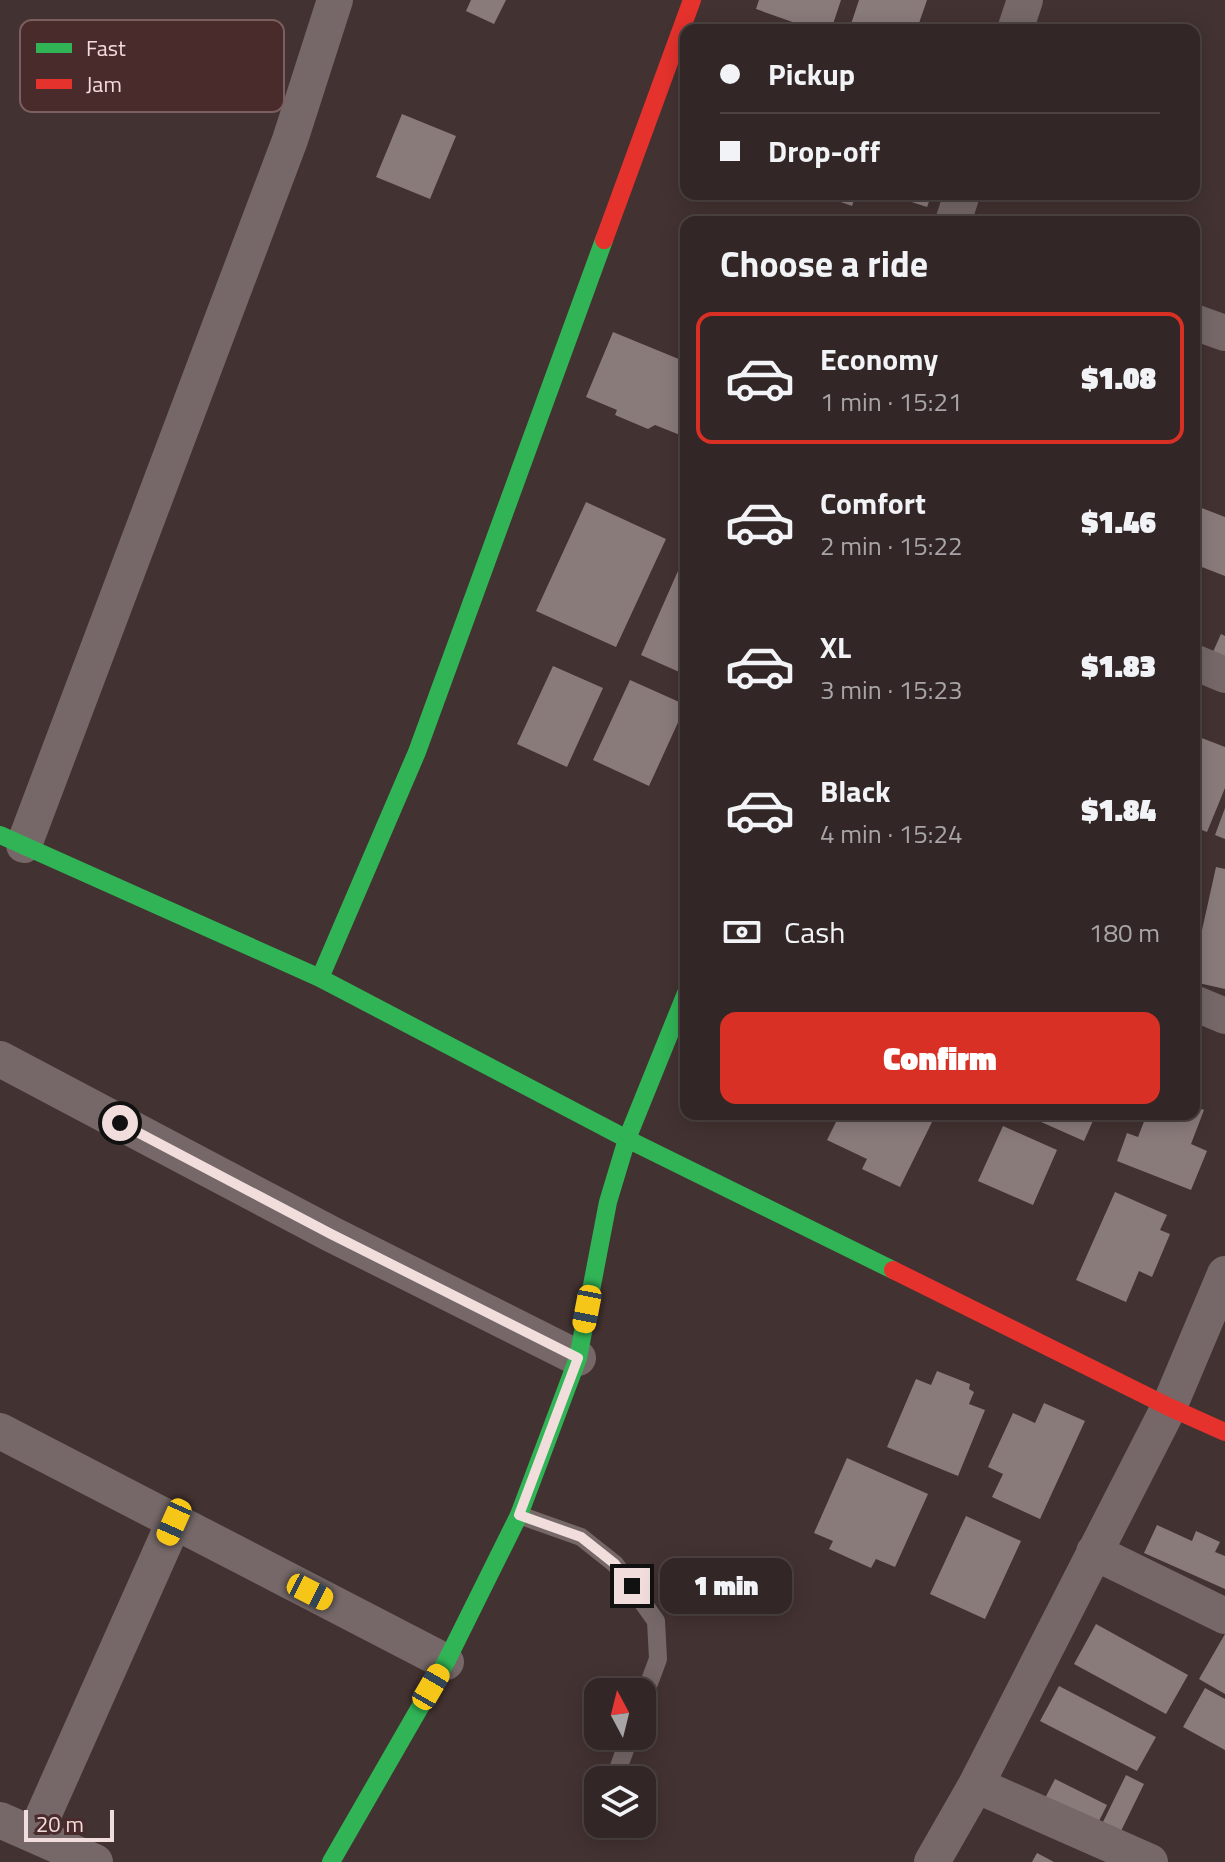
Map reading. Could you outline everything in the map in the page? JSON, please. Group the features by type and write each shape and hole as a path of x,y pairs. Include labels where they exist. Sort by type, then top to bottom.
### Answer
{"street":[{"path":"335,0 290,140 12,840 320,978 627,1139 1225,1432"},
{"path":"683,24 692,0"},
{"path":"1017,24 1025,0"},
{"path":"320,978 417,752 680,33"},
{"path":"1200,324 1225,333"},
{"path":"1200,665 1225,675"},
{"path":"1200,1006 1225,1016"},
{"path":"331,1862 446,1662 519,1515 578,1358 608,1202 627,1139 680,1008"},
{"path":"0,1059 331,1234 578,1358"},
{"path":"932,1862 976,1785 1169,1407 1225,1274"},
{"path":"0,1431 446,1662"},
{"path":"35,1834 174,1522"},
{"path":"1094,1552 1225,1616"},
{"path":"976,1785 1150,1862"},
{"path":"0,1820 95,1862"}],"lane":[{"path":"519,1515 581,1537 615,1564 656,1621 658,1659 651,1678"}],"building":[{"path":"471,0 506,0 494,24 466,11"},
{"path":"759,0 841,0 833,24 798,24 756,9"},
{"path":"859,0 927,0 919,24 851,24"},
{"path":"402,114 456,136 430,199 376,177"},
{"path":"835,200 854,200 852,206"},
{"path":"905,200 930,200 927,207"},
{"path":"613,332 680,360 680,435 655,425 648,429 615,415 617,410 586,397"},
{"path":"586,502 666,539 616,647 536,611"},
{"path":"1200,507 1225,517 1225,576 1200,566"},
{"path":"680,566 680,672 641,655"},
{"path":"1221,634 1225,636 1225,661 1212,654"},
{"path":"553,666 603,688 567,767 517,744"},
{"path":"630,680 680,702 680,718 649,786 593,760"},
{"path":"1200,737 1225,747 1225,788 1207,832 1200,829"},
{"path":"1225,808 1225,839 1215,835"},
{"path":"1216,867 1225,869 1225,989 1200,983 1200,939"},
{"path":"1200,1108 1204,1110 1191,1144 1207,1151 1191,1190 1117,1161 1127,1133 1138,1137 1145,1120 1200,1120"},
{"path":"837,1120 933,1120 900,1187 862,1169 867,1159 827,1140"},
{"path":"1037,1120 1093,1120 1084,1141"},
{"path":"1003,1126 1057,1150 1033,1205 978,1181"},
{"path":"1115,1192 1167,1215 1160,1230 1170,1234 1152,1277 1139,1271 1126,1302 1076,1280"},
{"path":"937,1371 970,1384 969,1389 974,1392 969,1404 985,1410 958,1476 887,1447 916,1379 931,1385"},
{"path":"1044,1403 1085,1421 1040,1519 992,1497 1003,1474 988,1467 1013,1413 1035,1423"},
{"path":"847,1458 928,1494 895,1567 876,1559 871,1568 829,1549 833,1541 814,1533"},
{"path":"966,1516 1021,1541 985,1619 930,1594"},
{"path":"1157,1525 1192,1541 1196,1531 1220,1542 1215,1552 1225,1556 1225,1589 1144,1553"},
{"path":"1096,1624 1188,1675 1166,1714 1074,1664"},
{"path":"1225,1634 1225,1694 1199,1679"},
{"path":"1059,1686 1156,1737 1137,1771 1040,1721"},
{"path":"1205,1688 1225,1699 1225,1750 1183,1727"},
{"path":"1126,1775 1144,1784 1120,1833 1102,1824"},
{"path":"1055,1779 1107,1805 1095,1829 1043,1802"},
{"path":"1037,1853 1054,1862 1032,1862"}],"traffic: fast":[{"path":"320,978 417,752 604,240"},
{"path":"0,835 320,978 627,1139 893,1270"},
{"path":"331,1862 446,1662 519,1515 578,1358 608,1202 627,1139 680,1008"}],"traffic: jam":[{"path":"683,24 692,0"},
{"path":"604,240 680,33"},
{"path":"893,1270 1225,1432"}],"route":[{"path":"120,1123 331,1234 578,1358 519,1515 581,1537 615,1564 632,1586"}]}
